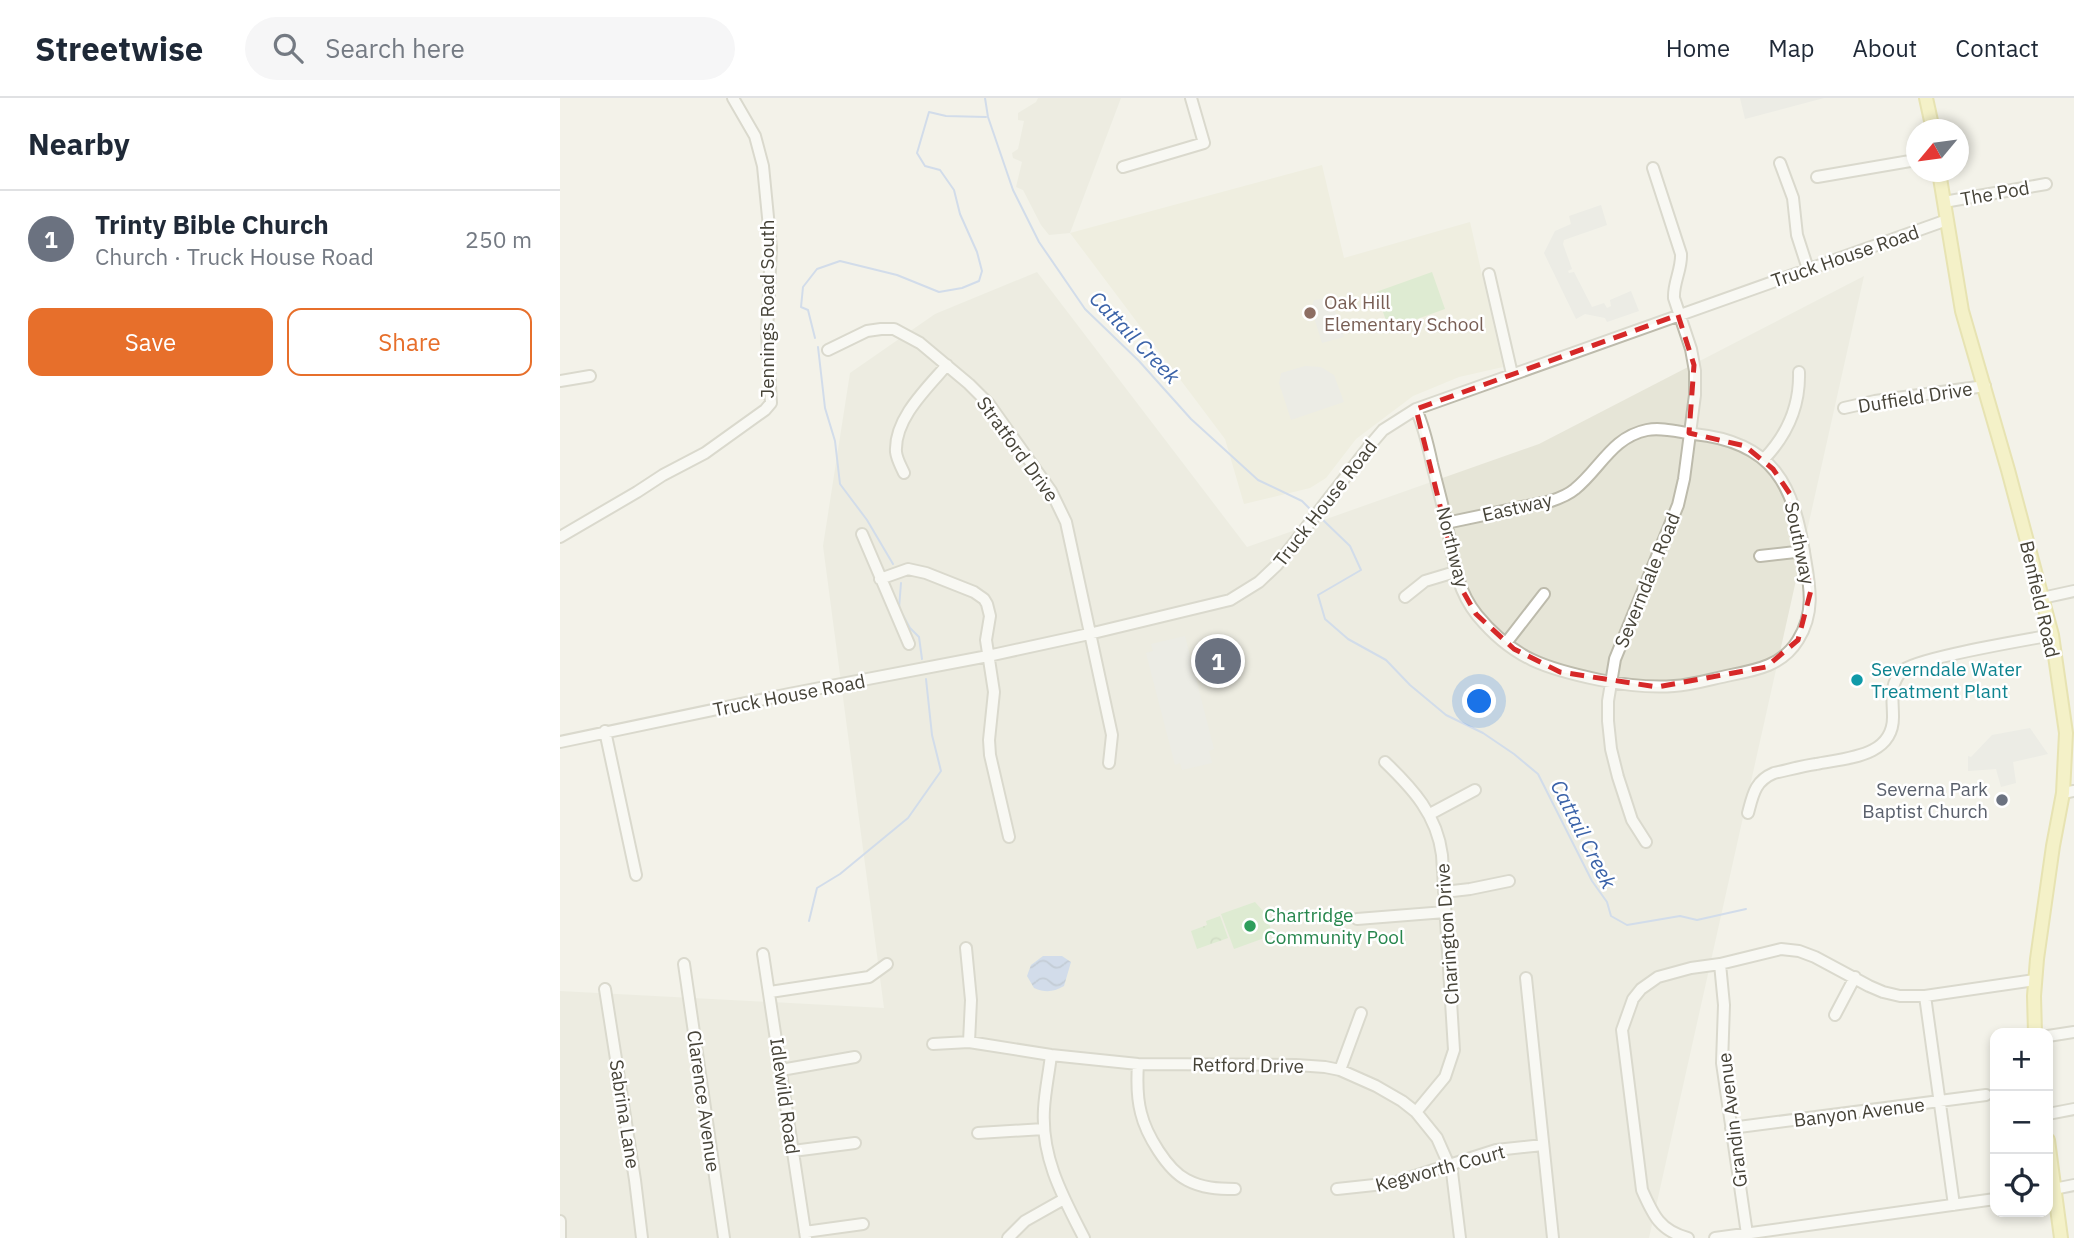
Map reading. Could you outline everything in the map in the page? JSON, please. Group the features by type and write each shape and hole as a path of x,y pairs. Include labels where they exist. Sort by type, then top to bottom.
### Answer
{"main road":[{"path":"1926,98 1931,119"},
{"name":"Benfield Road","path":"1941,182 1962,311 2052,635 2066,733 2068,792 2053,846 2035,979 2035,1028"},
{"path":"2050,1154 2061,1238"}],"street":[{"name":"Jennings Road South","path":"560,537 705,453 771,403 767,332 771,248 763,166 755,136 733,98"},
{"path":"1123,167 1204,144 1191,98"},
{"path":"1817,177 1906,162"},
{"path":"1780,163 1793,198 1797,235 1808,269"},
{"name":"Severndale Road","path":"1646,842 1632,821 1611,748 1608,721 1611,682 1615,659 1678,505 1695,395 1691,349 1678,315 1674,292 1681,267 1681,254 1653,168"},
{"name":"The Pod","path":"1944,202 2046,184"},
{"name":"Truck House Road","path":"560,742 988,656 1217,604 1242,594 1277,565 1383,430 1416,409 1947,220"},
{"path":"1489,274 1512,374"},
{"name":"Stratford Drive","path":"828,350 867,331 881,329 894,330 920,343 989,404 1051,491 1066,523 1112,735 1109,763"},
{"path":"904,473 896,455 901,426 922,394 947,365"},
{"path":"1764,459 1779,444 1786,429 1797,400 1800,372"},
{"path":"560,381 590,376"},
{"name":"Duffield Drive","path":"1844,408 1875,401 1985,386"},
{"name":"Northway","path":"1416,409 1424,428 1455,572 1466,599 1476,614 1522,655 1547,667 1611,682"},
{"name":"Eastway","path":"1446,523 1551,501 1566,495 1578,487 1610,450 1621,441 1643,431 1662,429 1689,433"},
{"name":"Southway","path":"1611,682 1642,687 1697,684 1756,670 1779,660 1798,640 1808,619 1811,590 1804,551 1796,510 1781,479 1764,459 1745,446 1707,435 1689,433"},
{"path":"862,534 909,643"},
{"path":"1759,556 1804,551"},
{"path":"880,579 900,571 926,573 980,596 987,604 990,616 986,640 994,692 990,755 1009,837"},
{"path":"1405,597 1425,581 1455,572"},
{"path":"2042,598 2074,591"},
{"path":"1506,643 1544,593"},
{"path":"1748,813 1756,786 1767,776 1868,754 1885,742 1893,726 1894,683 1904,669 1941,658 2052,635"},
{"path":"605,732 636,875"},
{"name":"Charington Drive","path":"1385,762 1412,789 1430,814 1440,842 1454,1050 1445,1077 1416,1112"},
{"path":"1430,814 1475,790"},
{"path":"1444,892 1509,881"},
{"path":"1357,919 1445,912"},
{"path":"966,948 971,1000 970,1042"},
{"path":"1688,1238 1664,1228 1651,1210 1642,1190 1622,1030 1633,999 1651,980 1690,968 1790,949 1815,957 1883,992 1900,996 1925,996 2035,979"},
{"name":"Idlewild Road","path":"763,954 805,1235"},
{"name":"Clarence Avenue","path":"684,964 724,1238"},
{"path":"770,992 869,977 887,964"},
{"name":"Grandin Avenue","path":"1720,964 1724,1005 1722,1065 1747,1234"},
{"path":"1835,1015 1855,977"},
{"path":"1526,978 1553,1238"},
{"name":"Sabrina Lane","path":"604,989 642,1238"},
{"path":"1925,996 1938,1102 1955,1205"},
{"path":"1340,1070 1361,1013"},
{"path":"2053,1035 2074,1032"},
{"name":"Retford Drive","path":"933,1044 970,1042 1051,1055 1138,1064 1296,1065 1340,1070 1383,1089 1416,1112 1437,1138 1449,1164 1455,1189 1460,1238"},
{"path":"1051,1055 1044,1109 1049,1162 1084,1238"},
{"path":"781,1070 855,1057"},
{"path":"1138,1064 1141,1114 1170,1166 1182,1178 1202,1186 1235,1189"},
{"name":"Banyon Avenue","path":"1731,1128 1986,1095"},
{"path":"2053,1113 2074,1109"},
{"path":"978,1133 1044,1129"},
{"path":"793,1152 855,1143"},
{"name":"Kegworth Court","path":"1337,1189 1393,1183 1496,1150 1543,1145"},
{"path":"2054,1189 2074,1185"},
{"path":"1008,1238 1025,1221 1064,1199"},
{"path":"1715,1238 1990,1200"},
{"path":"560,1221 560,1238"},
{"path":"805,1235 863,1224"},
{"path":"1657,1238 1664,1228"}],"highlighted area":[{"path":"1678,315 1694,365 1689,433 1745,446 1773,469 1790,494 1811,590 1798,640 1766,667 1657,687 1560,672 1514,649 1476,614 1460,586 1416,409"}],"shaded area":[{"path":"1038,98 1121,98 1070,233 1049,235 1023,190 1016,187 1022,162 1013,158 1012,153 1018,149 1024,121 1018,120 1018,113"},
{"path":"1740,98 1824,98 1745,119"},
{"name":"Oak Hill Elementary School","path":"1322,165 1344,258 1470,222 1503,367 1459,377 1413,396 1356,439 1326,478 1310,488 1244,504 1225,439 1070,233"},
{"path":"1601,205 1607,225 1564,240 1563,244 1572,269 1568,271 1574,272 1592,307 1604,303 1607,308 1611,306 1610,300 1631,291 1639,311 1607,322 1605,318 1585,314 1576,319 1544,253 1555,231 1571,224 1569,216"},
{"path":"1037,272 1247,547 1539,444 1864,276 1649,1238 560,1238 560,991 884,1008 823,546 850,373 935,314"},
{"path":"1331,298 1344,337 1322,343 1311,308 1314,300"},
{"path":"1305,366 1321,367 1334,375 1344,402 1291,420 1279,383 1281,373"},
{"path":"1185,636 1214,749 1209,751 1212,763 1182,770 1180,763 1175,765 1146,653 1153,651 1151,644"},
{"path":"2030,728 2048,754 2013,762 2016,783 2001,787 1996,769 1968,771 1968,756 1971,757 1992,735"}],"green space":[{"path":"1432,272 1445,309 1389,329 1376,292"},
{"path":"1255,902 1270,919 1268,921 1273,935 1234,949 1221,914"},
{"path":"1220,916 1228,938 1197,949 1191,931"}],"water":[{"path":"1043,956 1062,956 1071,962 1064,986 1049,991 1034,988 1027,976 1031,965"}],"waterway":[{"name":"Cattail Creek","path":"985,98 988,117 1013,190 1039,242 1085,309 1139,361 1191,419 1258,480 1302,501 1310,509"},
{"path":"815,338 808,310 801,307 803,287 817,269 840,261 897,275 939,292 962,288 979,281 982,271 977,252 960,214 954,190 940,170 925,166 917,153 929,112 946,116 986,117"},
{"path":"818,347 825,408 835,441 840,484 867,520 893,564"},
{"name":"Cattail Creek","path":"1323,520 1350,546 1361,570 1318,595 1325,619 1348,639 1386,660 1410,685 1446,715 1483,733 1538,774 1592,881 1607,902 1611,916 1627,925 1680,916 1697,920 1746,909"},
{"path":"901,583 899,608 910,628 919,637 922,659"},
{"path":"809,921 817,888 840,874 908,818 941,771 932,735 926,679"}],"place":[{"name":"Oak Hill Elementary School","path":"1310,313"},
{"name":"Trinty Bible Church","path":"1218,661"},
{"name":"Severndale Water Treatment Plant","path":"1857,680"},
{"name":"Severna Park Baptist Church","path":"2002,800"},
{"name":"Chartridge Community Pool","path":"1250,926"}]}
